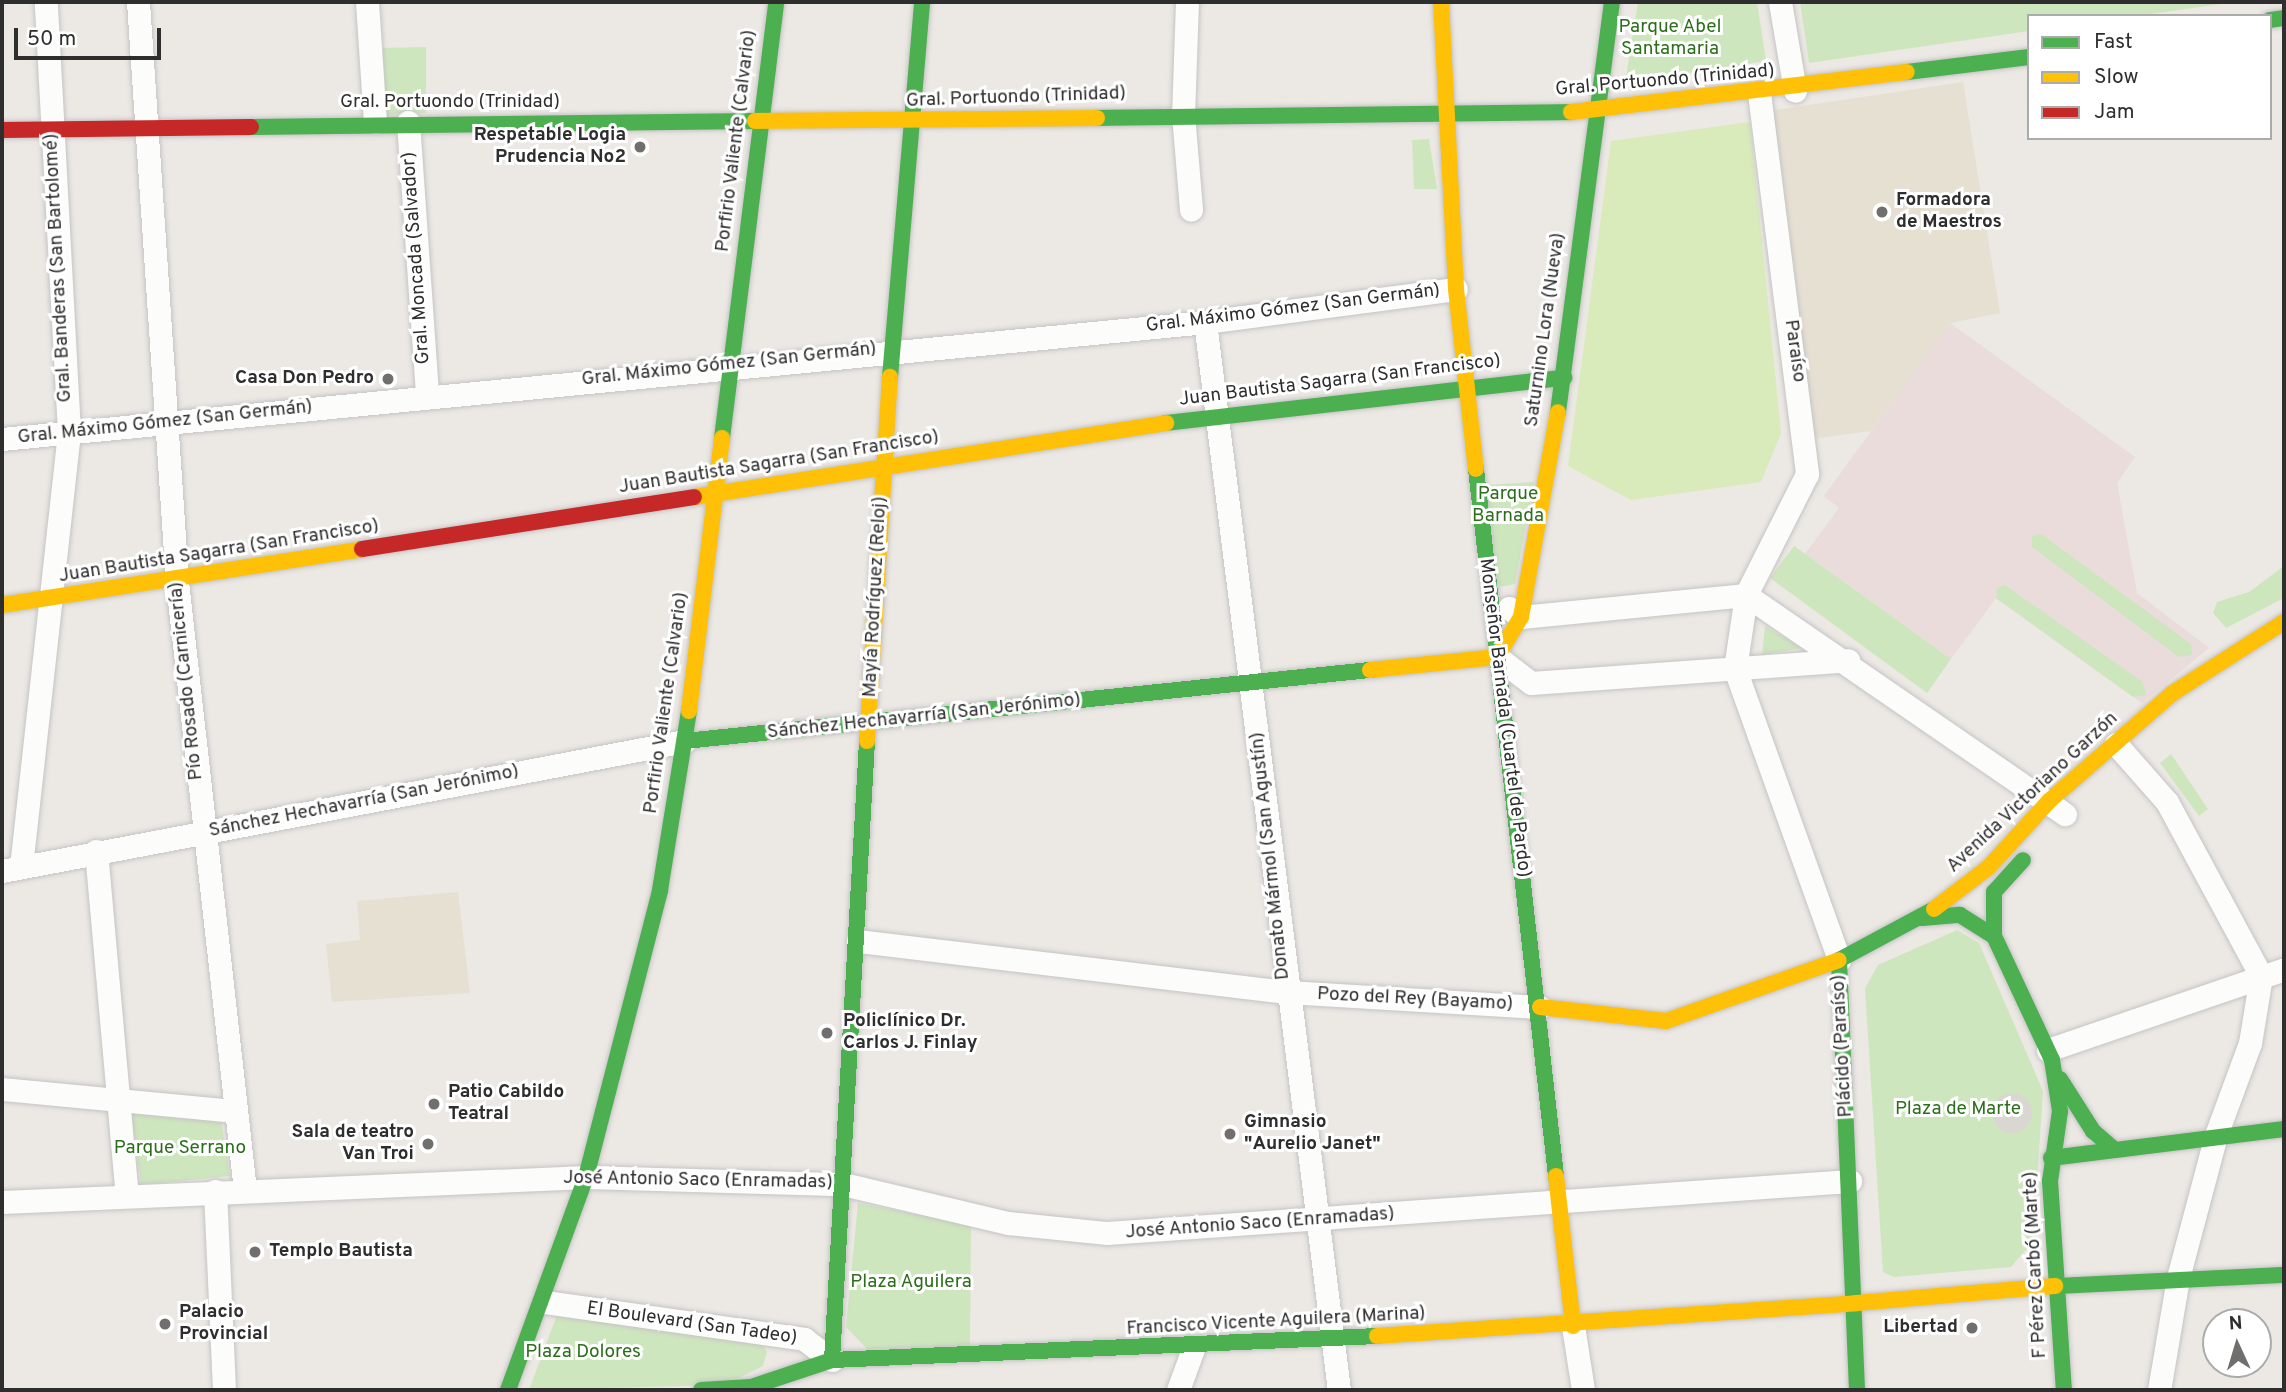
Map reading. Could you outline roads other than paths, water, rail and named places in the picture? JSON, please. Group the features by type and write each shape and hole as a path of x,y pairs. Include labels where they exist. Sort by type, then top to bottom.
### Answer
{"main road":[{"name":"Porfirio Valiente (Calvario)","path":"508,1390 545,1302 586,1177 660,890 685,741 776,2"},
{"name":"Mayía Rodríguez (Reloj)","path":"832,1360 858,941 882,468 890,349 922,2"},
{"name":"Monseñor Barnada (Cuartel de Pardo)","path":"1441,2 1443,116 1456,289 1488,590 1540,1007 1573,1326"},
{"name":"Saturnino Lora (Nueva)","path":"1496,657 1521,617 1564,378 1594,112 1612,2"},
{"name":"Gral. Portuondo (Trinidad)","path":"2,130 143,130 375,122 761,126 1183,114 1443,116 1594,112 1795,91 2027,57"},
{"name":"Juan Bautista Sagarra (San Francisco)","path":"2,605 177,582 1220,415 1466,384 1564,378"},
{"name":"Avenida Victoriano Garzón","path":"1839,960 1922,918 2056,813 2189,682 2284,622"},
{"name":"Sánchez Hechavarría (San Jerónimo)","path":"685,741 1252,685 1496,657"},
{"name":"Avenida Victoriano Garzón","path":"2056,813 2087,794 2122,750 2198,698 2245,670"},
{"path":"1994,936 1994,892 2038,843"},
{"path":"1922,918 1960,915 1994,936"},
{"name":"F Pérez Carbó (Marte)","path":"1994,936 2051,1060 2060,1111 2051,1158 2055,1286 2064,1390"},
{"name":"Pozo del Rey (Bayamo)","path":"1540,1007 1666,1021 1839,960"},
{"name":"Plácido (Paraíso)","path":"1839,960 1856,1303 1857,1390"},
{"path":"2051,1060 2084,1119 2115,1150"},
{"path":"2051,1158 2216,1135 2284,1129"},
{"name":"Francisco Vicente Aguilera (Marina)","path":"701,1390 754,1388 832,1360 1193,1349 1573,1326 2055,1286 2284,1275"}],"street":[{"name":"Gral. Banderas (San Bartolomé)","path":"11,869 52,598 69,432 46,2"},
{"name":"Pío Rosado (Carnicería)","path":"138,2 143,130 177,582 202,832 245,1190"},
{"path":"368,2 375,122"},
{"path":"1187,2 1183,114 1191,210"},
{"path":"1780,2 1795,91"},
{"name":"Paraíso","path":"1746,595 1807,474 1759,93"},
{"name":"Gral. Moncada (Salvador)","path":"408,122 427,395"},
{"name":"Gral. Máximo Gómez (San Germán)","path":"2,439 165,426 731,363 1205,322 1456,289"},
{"name":"Donato Mármol (San Agustín)","path":"1205,322 1220,415 1286,992 1339,1390"},
{"path":"1488,590 1521,617 1746,595 1848,660 2056,813"},
{"name":"Plácido (Paraíso)","path":"1746,595 1735,669 1839,960"},
{"path":"1496,657 1531,683 1848,660"},
{"name":"Sánchez Hechavarría (San Jerónimo)","path":"11,869 685,741"},
{"path":"2122,750 2167,802 2261,976 2250,1043 2216,1135 2178,1278 2159,1390"},
{"path":"96,851 127,1196"},
{"name":"Pozo del Rey (Bayamo)","path":"858,941 1286,992 1540,1007"},
{"path":"2051,1060 2284,969"},
{"path":"2,1089 235,1111"},
{"name":"José Antonio Saco (Enramadas)","path":"2,1202 586,1177 843,1184 1009,1223 1107,1233 1560,1205 1850,1181"},
{"path":"215,1191 224,1390"},
{"name":"El Boulevard (San Tadeo)","path":"545,1302 804,1339 832,1360"},
{"name":"Monseñor Barnada (Cuartel de Pardo)","path":"1573,1326 1583,1390"},
{"path":"1178,1390 1193,1349"}],"place":[{"name":"Respetable Logia Prudencia No2","path":"640,147"},
{"name":"Formadora de Maestros","path":"1882,212"},
{"name":"Casa Don Pedro","path":"388,379"},
{"name":"Policlínico Dr. Carlos J. Finlay","path":"827,1033"},
{"name":"Patio Cabildo Teatral","path":"434,1104"},
{"name":"Gimnasio \"Aurelio Janet\"","path":"1230,1134"},
{"name":"Sala de teatro Van Troi","path":"428,1144"},
{"name":"Templo Bautista","path":"255,1252"},
{"name":"Palacio Provincial","path":"165,1324"},
{"name":"Libertad","path":"1972,1328"}],"park label":[{"name":"Parque Abel Santamaria","path":"1670,39"},
{"name":"Parque Barnada","path":"1508,506"},
{"name":"Plaza de Marte","path":"1958,1110"},
{"name":"Parque Serrano","path":"180,1149"},
{"name":"Plaza Aguilera","path":"911,1283"},
{"name":"Plaza Dolores","path":"583,1353"}]}
